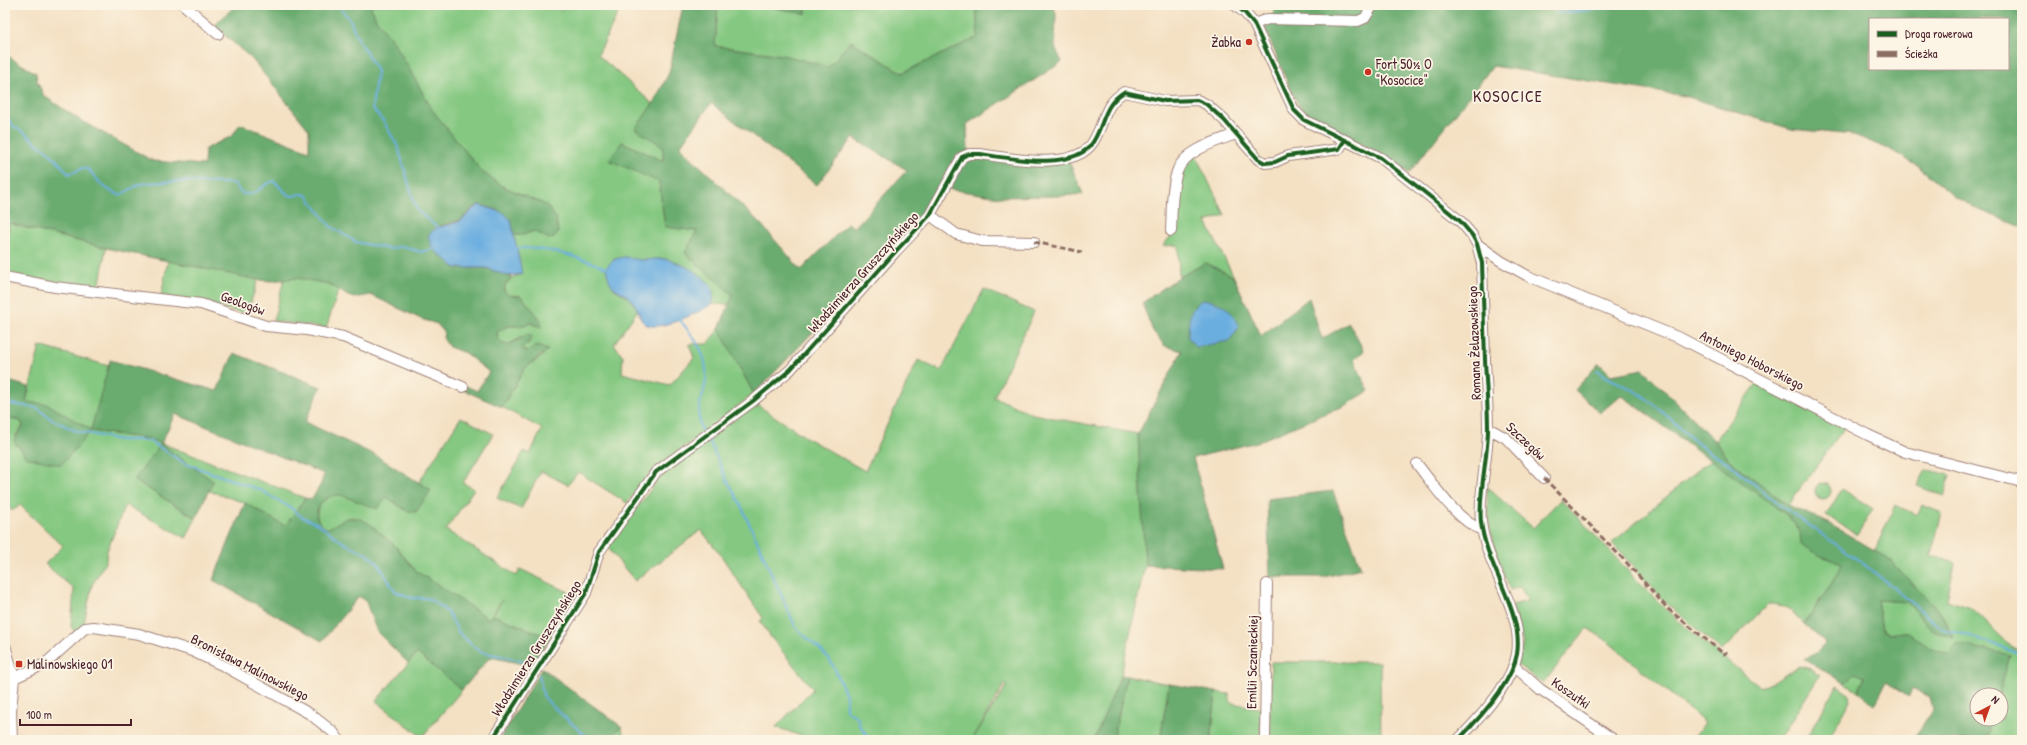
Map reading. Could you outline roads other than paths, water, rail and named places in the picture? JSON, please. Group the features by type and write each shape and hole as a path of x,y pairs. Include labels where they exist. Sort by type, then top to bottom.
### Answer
{"street":[{"path":"184,5 218,34"},
{"name":"Romana Żelazowskiego","path":"1235,5 1245,13 1254,24 1294,110 1304,120 1387,163 1460,221 1477,244 1482,263 1488,428 1480,519 1482,530 1498,579 1518,628 1519,640 1514,666 1481,717 1458,740"},
{"path":"1254,24 1268,19 1358,22 1365,18 1373,5"},
{"name":"Włodzimierza Gruszczyńskiego","path":"492,740 586,593 599,552 656,472 753,401 790,370 930,215 962,157 969,154 980,154 1046,162 1071,157 1092,143 1111,102 1124,92 1165,100 1197,100 1213,109 1258,159 1265,163 1275,162 1288,156 1339,149 1344,141"},
{"path":"1171,231 1174,187 1177,170 1186,158 1199,149 1236,134"},
{"path":"930,215 956,234 982,241 1034,242"},
{"name":"Antoniego Hoborskiego","path":"1477,244 1501,261 1528,276 1682,339 1868,436 1905,452 2022,482"},
{"name":"Geologów","path":"5,277 55,287 201,304 266,326 307,330 343,337 463,387"},
{"name":"Szczegów","path":"1488,428 1506,438 1544,478"},
{"path":"1416,464 1462,517 1475,527 1482,530"},
{"name":"Emilii Sczanieckiej","path":"1265,740 1267,584"},
{"name":"Bronisława Malinowskiego","path":"14,678 45,664 85,628 94,627 139,634 179,646 224,666 310,714 333,732 339,740"},
{"path":"5,645 14,678 11,711 12,740"},
{"name":"Koszutki","path":"1514,666 1540,689 1614,740"}],"water":[{"path":"480,205 504,213 511,220 522,274 507,276 487,268 456,268 433,249 428,236 431,232 435,229 460,221"},
{"path":"625,257 641,260 666,259 691,269 699,274 711,288 714,295 712,304 698,312 668,324 650,326 644,323 635,304 623,293 613,287 608,277 606,268 608,265 614,260"},
{"path":"1204,299 1222,305 1233,315 1239,327 1229,341 1196,347 1188,337 1189,320 1192,310"}],"waterway":[{"path":"338,5 350,20 356,35 377,71 372,108 384,122 398,147 415,205 419,212 437,227"},
{"path":"1557,13 1600,9 1616,5"},
{"path":"5,105 8,118 13,126 48,151 69,174 83,168 89,170 101,184 110,191 120,195 138,185 146,183 182,181 234,183 241,193 251,194 274,181 288,195 307,195 330,226 356,242 390,249 402,246 421,252 433,249"},
{"path":"516,248 551,251 585,260 606,268"},
{"path":"680,320 695,340 703,355 705,363 706,380 699,410 702,431"},
{"path":"1597,370 1606,377 1637,392 1649,400 1704,448 1729,463 1776,502 1861,562 1915,605 1937,625 1945,630 1968,635 2011,650 2022,656"},
{"path":"5,403 37,408 51,419 76,431 120,440 143,440 151,442 184,463 260,490 291,508 302,517 318,524 344,543 367,554 377,562 395,591 411,598 427,598 439,605 449,614 459,633 474,647 482,652 524,661 531,666"},
{"path":"709,441 727,480 740,503 796,628 824,653 833,665 846,695 846,710 858,718 859,724 870,740"},
{"path":"539,675 543,695 549,703 590,740"}],"place":[{"name":"Żabka","path":"1249,42"},
{"name":"Fort 50½ O \"Kosocice\"","path":"1368,72"},
{"name":"Malinowskiego 01","path":"19,664"}],"district":[{"name":"KOSOCICE","path":"1508,96"}]}
